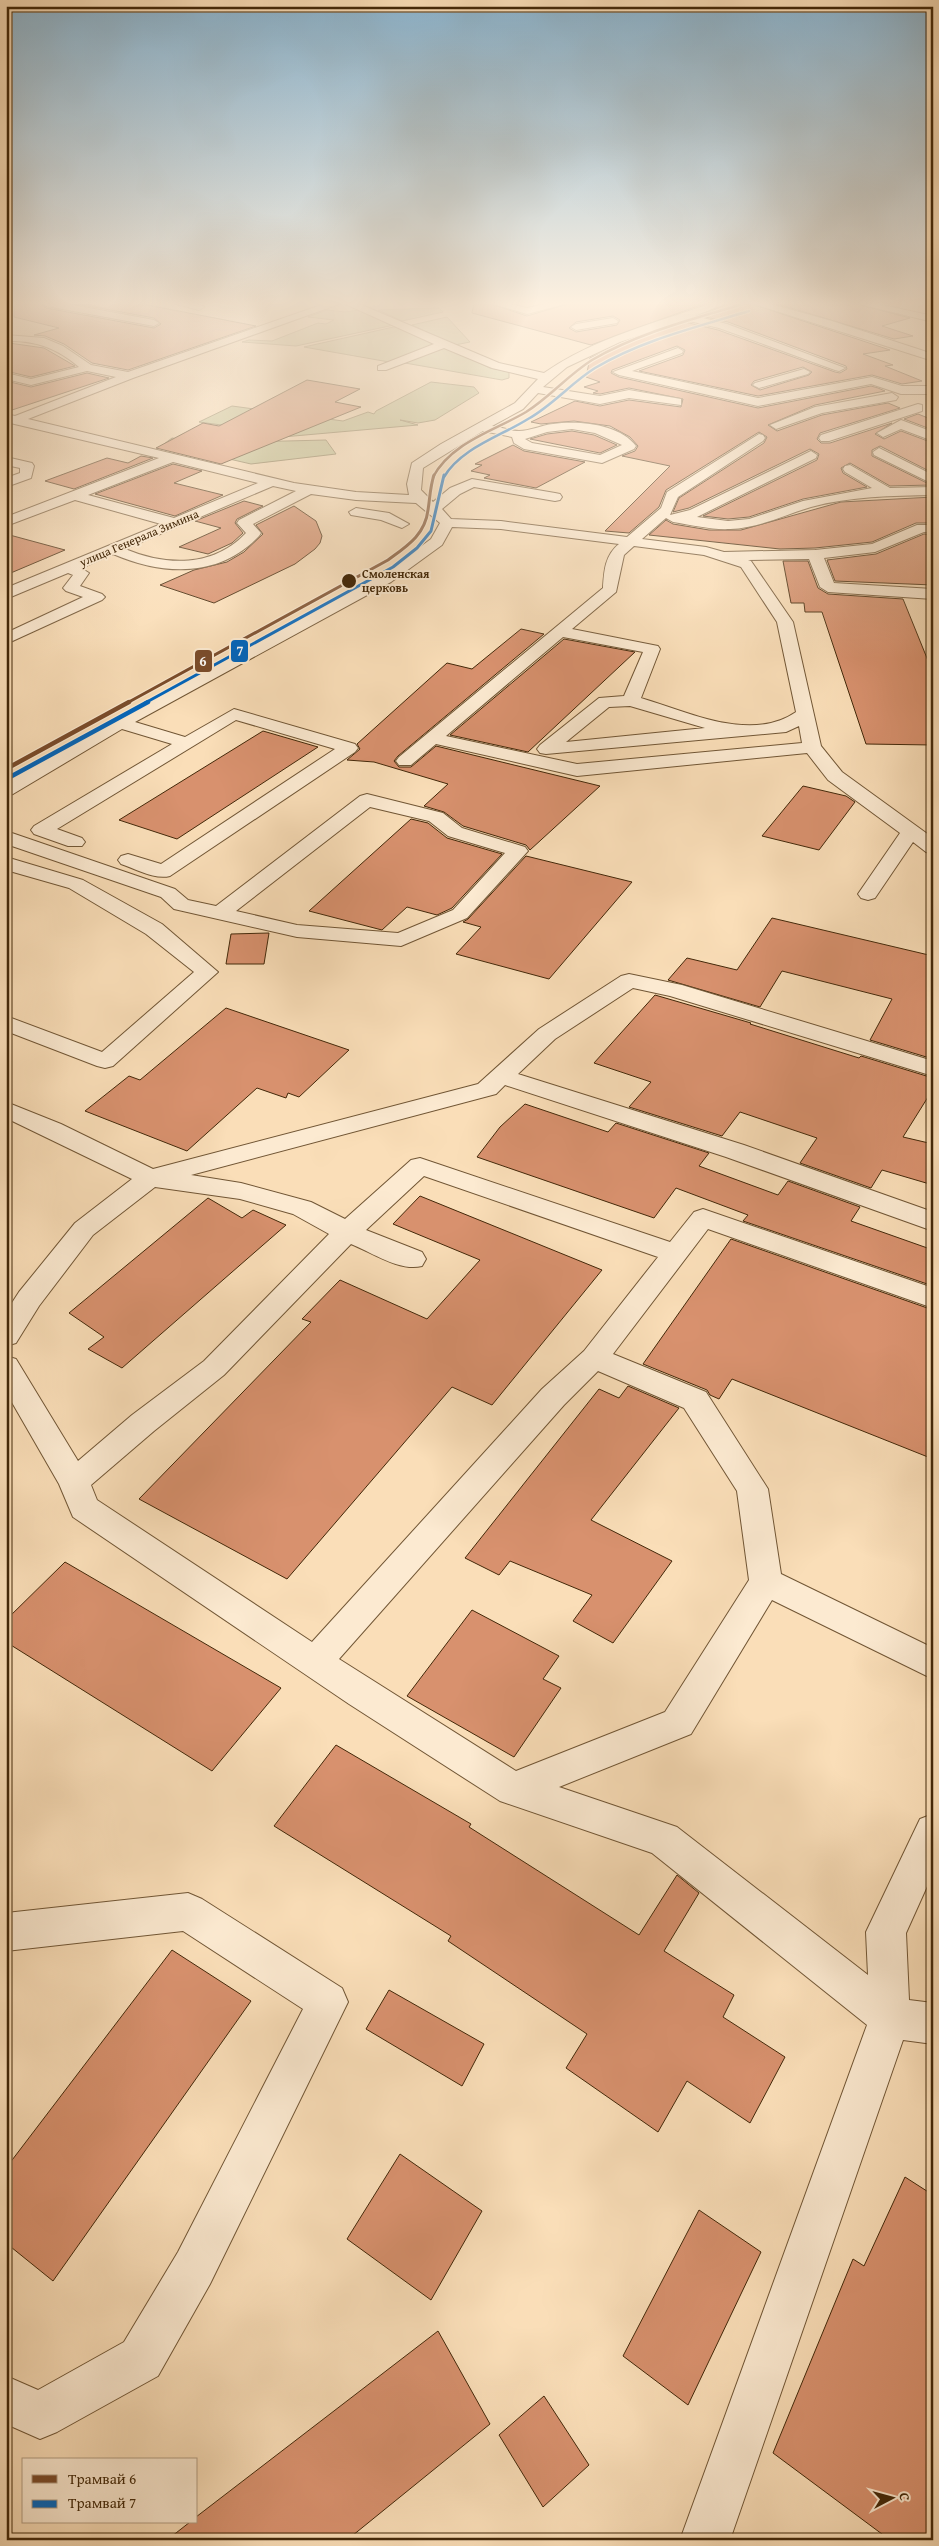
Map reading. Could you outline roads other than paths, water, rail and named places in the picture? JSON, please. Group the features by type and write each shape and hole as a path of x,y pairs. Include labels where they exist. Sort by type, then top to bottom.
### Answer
{"street":[{"path":"23,422 272,482 392,500 419,499"},
{"path":"6,790 120,722 386,579 437,542 447,524 444,516 419,499 414,489 417,466 445,447 490,422"},
{"path":"776,425 785,422"},
{"path":"825,438 875,422"},
{"path":"883,433 901,424 933,437"},
{"path":"481,427 519,435 567,425 604,432 624,439 630,446 602,459 528,446 518,440 519,435"},
{"path":"405,761 611,589 611,573 617,553 667,510 672,495 759,438"},
{"path":"933,444 926,446 933,449"},
{"path":"879,452 933,480"},
{"path":"651,524 695,513 811,455"},
{"path":"6,522 172,458"},
{"path":"6,461 27,466 26,475 6,483"},
{"path":"850,469 888,492"},
{"name":"улица Генерала Зимина","path":"6,594 272,482"},
{"path":"434,508 455,492 472,483 555,498"},
{"path":"112,549 160,566 199,564 215,560 246,544 254,533 244,523 310,489"},
{"path":"673,518 728,525 751,523 808,504 850,495 933,491"},
{"path":"247,493 307,504"},
{"path":"76,496 175,523"},
{"path":"345,511 384,516 402,524"},
{"path":"447,524 501,525 632,541 706,551 746,564 785,622 812,747 835,776 933,848"},
{"path":"722,556 814,554 875,548 922,528 933,529"},
{"path":"814,554 828,587 933,594"},
{"path":"6,638 97,598 71,588 82,573 67,568"},
{"path":"560,632 652,649 631,701"},
{"path":"733,731 631,701 604,702 546,749 786,727 804,714"},
{"path":"120,722 187,743 234,714 349,748 163,872 41,830 187,743"},
{"path":"433,738 577,770 812,747"},
{"path":"6,837 168,893 181,905 219,914 298,931 401,940 460,914 518,851 455,832 436,817 367,800 219,914"},
{"path":"868,894 910,832"},
{"path":"6,863 76,884 154,929 208,972 105,1061 6,1023"},
{"path":"6,1336 30,1299 84,1229 150,1178 487,1089 547,1034 628,981 674,990 933,1069"},
{"path":"501,1076 735,1151 933,1222"},
{"path":"6,1109 150,1178 250,1194 302,1208 347,1232 412,1260"},
{"path":"74,1482 143,1423 214,1368 347,1232 420,1166 676,1253"},
{"path":"315,1662 553,1397 594,1358 703,1218 933,1298"},
{"path":"513,1789 678,1723 766,1582 752,1489 695,1400 594,1358"},
{"path":"6,1366 74,1482 84,1508 315,1662 513,1789 664,1839 890,2018 933,2024"},
{"path":"766,1582 933,1664"},
{"path":"705,2540 890,2018 886,1932 933,1831"},
{"path":"6,1932 188,1912 328,2002 194,2268 141,2359 40,2415 6,2400"}],"tram line":[{"name":"6","path":"6,769 388,560 411,543 422,530 428,512 433,477 445,460 464,445 507,422"},
{"name":"7","path":"10,777 393,567 423,543 431,531 436,516 442,481 450,468 468,453 524,422"}],"place":[{"name":"Смоленская церковь","path":"349,581"}]}
